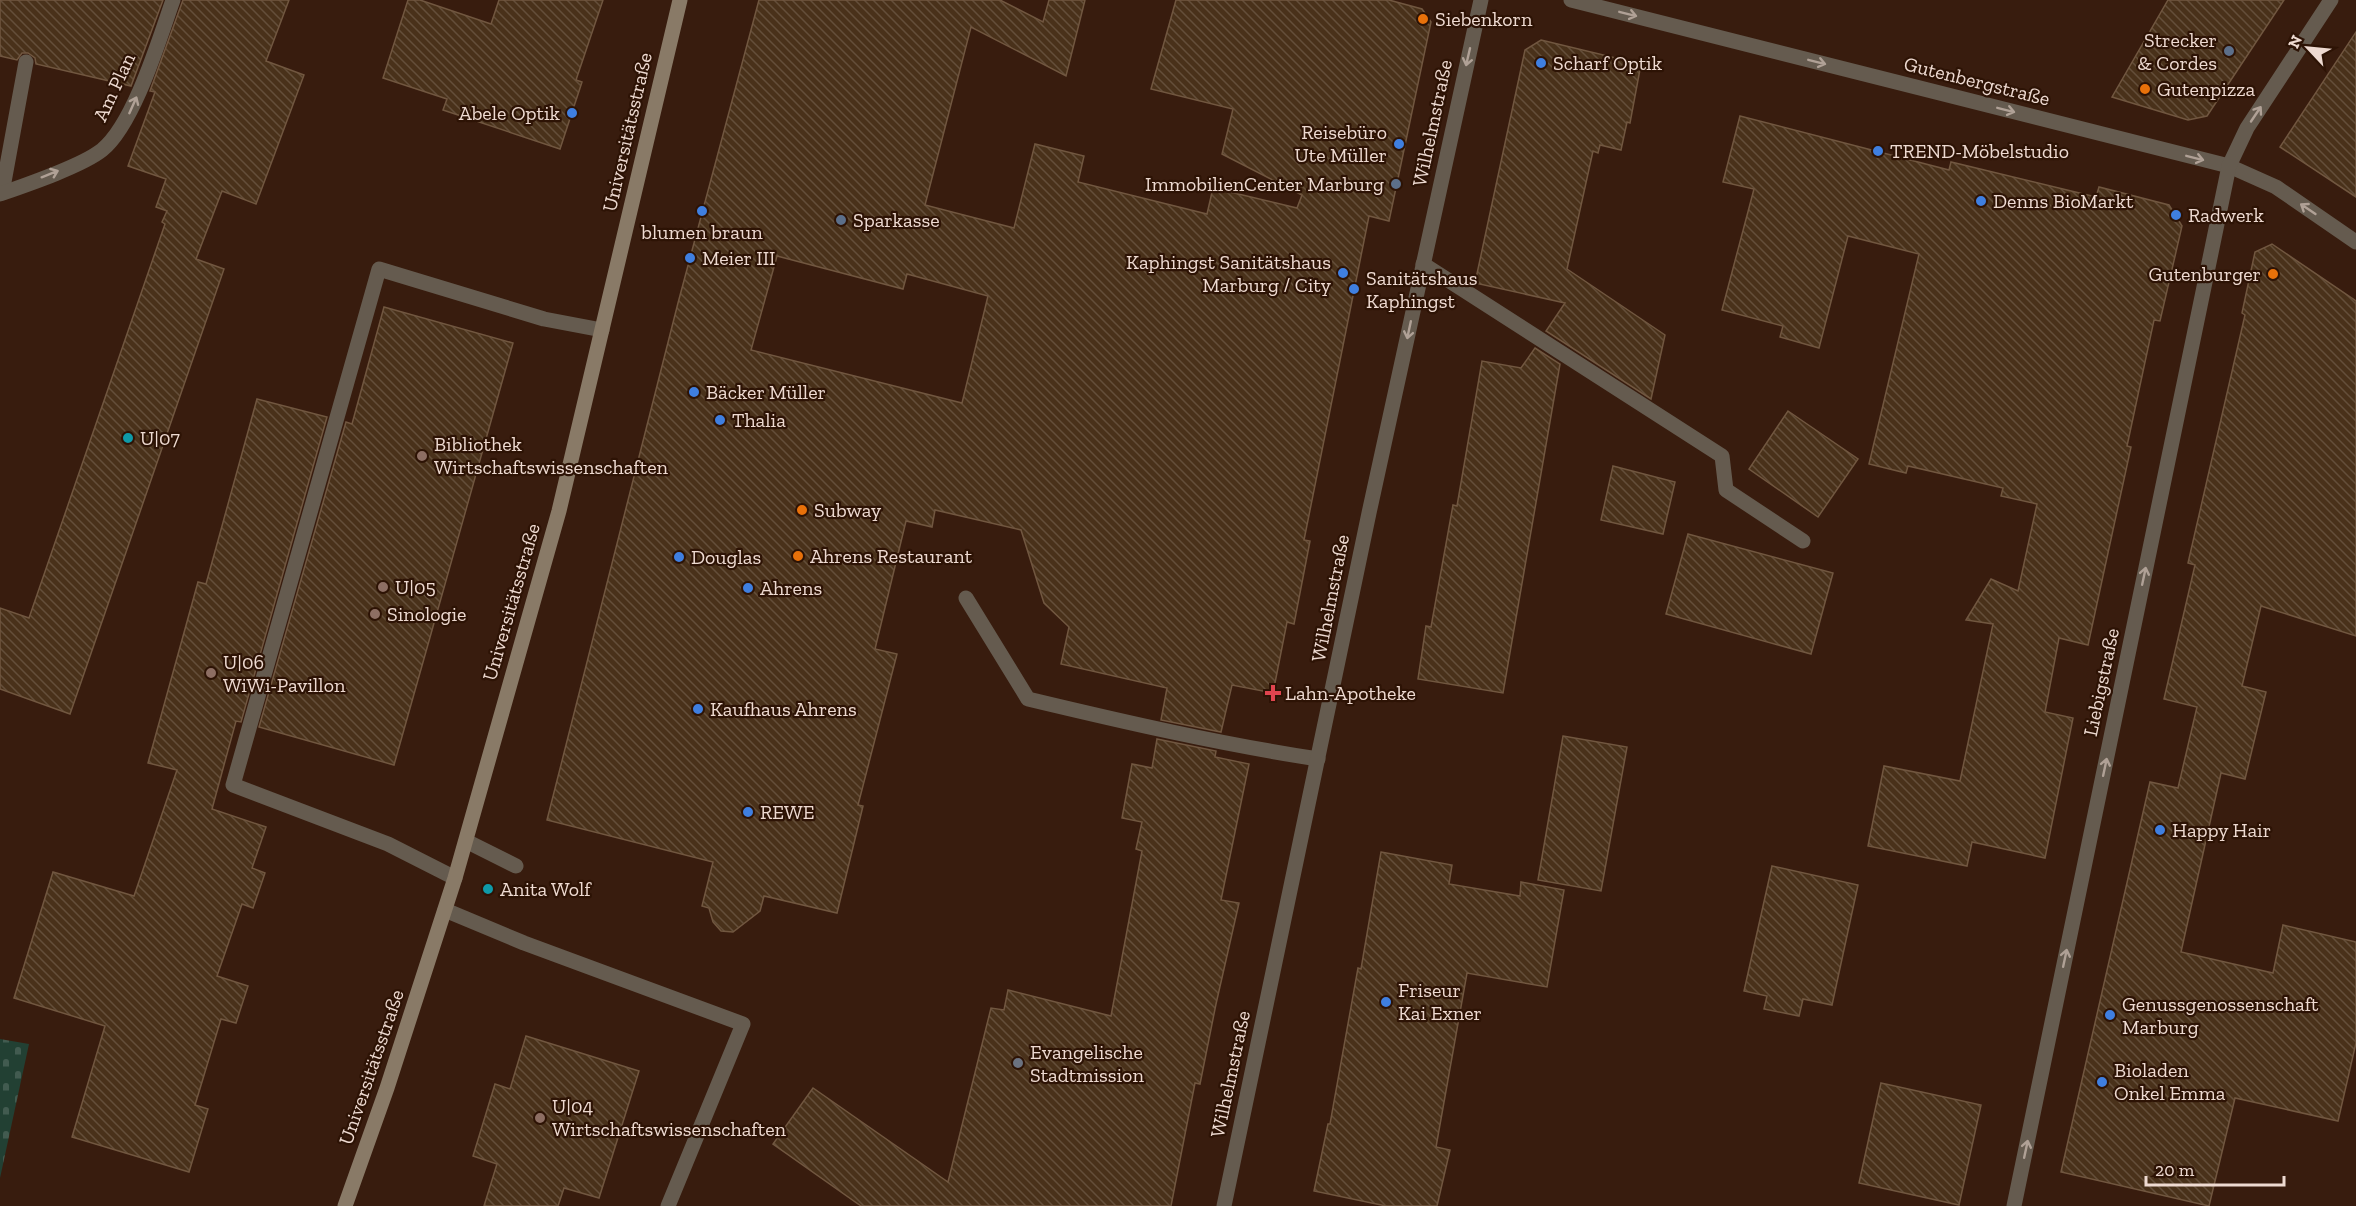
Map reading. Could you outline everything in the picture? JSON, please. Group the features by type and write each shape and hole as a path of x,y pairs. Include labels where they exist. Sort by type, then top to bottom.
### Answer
{"main road":[{"name":"Universitätsstraße","path":"345,1206 387,1088 455,878 559,512 680,0"}],"street":[{"name":"Am Plan","path":"1,194 75,164 99,152 111,142 133,106 173,0"},
{"name":"Wilhelmstraße","path":"1224,1206 1390,414 1481,0"},
{"name":"Gutenbergstraße","path":"1571,0 2229,166 2276,187 2356,242"},
{"name":"Liebigstraße","path":"2014,1206 2229,166 2247,128 2331,0"},
{"path":"1,194 26,62"},
{"path":"1423,264 1722,456 1726,490 1803,541"},
{"path":"455,878 388,844 233,785 379,269 544,319 602,330"},
{"path":"966,598 1028,699 1261,751 1318,759"},
{"path":"466,841 516,866"},
{"path":"445,910 524,943 743,1024 668,1206"}],"green space":[{"path":"0,1039 29,1044 0,1178"}],"building":[{"path":"0,0 163,0 131,86 36,64 35,58 28,53 22,53 17,60 0,56"},
{"path":"183,0 289,0 266,61 304,75 256,204 222,191 196,259 224,269 70,714 0,689 0,608 29,618 165,224 162,222 167,211 156,207 166,179 128,166 155,92 150,91"},
{"path":"408,0 420,0 491,24 499,0 603,0 576,80 582,82 560,149 443,110 447,99 383,78"},
{"path":"759,0 1000,0 1043,22 1049,0 1085,0 1066,76 971,27 925,205 1014,228 1035,144 1084,156 1078,182 1207,214 1213,188 1297,208 1302,195 1222,154 1233,109 1151,89 1176,0 1389,0 1422,9 1431,22 1389,221 1369,216 1304,540 1310,541 1294,624 1287,622 1273,693 1232,685 1221,732 1161,720 1167,688 1061,664 1069,627 1044,603 1021,530 935,510 932,527 906,521 875,649 897,654 858,805 863,806 837,913 764,896 760,911 733,932 721,931 713,922 709,908 702,906 713,862 547,820 678,303","holes":["777,256 903,289 907,274 988,296 962,403 751,350"]},
{"path":"2168,0 2284,0 2207,116 2188,120 2112,97"},
{"path":"2356,32 2356,197 2280,147"},
{"path":"1541,40 1641,64 1630,123 1627,122 1621,150 1600,145 1598,153 1593,151 1567,269 1665,335 1651,399 1546,331 1565,303 1475,283 1525,50"},
{"path":"1740,116 1949,170 1951,162 2096,197 2099,187 2169,205 2182,226 2160,321 2154,320 2127,446 2131,447 2088,645 2059,638 2045,712 2073,718 2045,858 1972,842 1967,866 1868,846 1884,766 1960,781 1993,624 1966,620 1991,579 2018,591 2037,504 2001,496 2003,488 1908,466 1906,473 1869,464 1919,254 1848,236 1819,348 1780,337 1783,326 1722,310 1754,189 1723,182"},
{"path":"2272,244 2356,301 2356,636 2261,606 2242,686 2266,692 2245,779 2221,773 2181,952 2273,973 2283,925 2356,942 2356,1043 2338,1121 2235,1098 2209,1206 2061,1172 2150,782 2178,788 2197,707 2164,699 2195,565 2188,563 2245,315 2242,313 2255,252"},
{"name":"U|05","path":"384,307 513,343 394,765 259,727 346,422 352,424"},
{"path":"1535,348 1560,364 1503,693 1418,679 1426,626 1431,627 1453,505 1457,506 1482,361 1521,368"},
{"path":"257,399 327,417 241,722 236,721 212,809 266,827 252,868 265,873 253,908 242,904 217,976 248,986 236,1023 221,1019 195,1105 208,1109 189,1172 72,1137 105,1026 14,998 53,872 134,896 177,770 148,763 198,582 206,584"},
{"path":"1788,411 1858,459 1818,517 1749,469"},
{"path":"1613,466 1675,482 1663,534 1601,520"},
{"path":"1688,534 1833,573 1811,654 1666,614"},
{"path":"1563,736 1627,747 1601,891 1538,880"},
{"path":"1157,739 1216,751 1215,757 1249,764 1221,900 1239,903 1200,1084 1195,1083 1171,1206 861,1206 773,1144 813,1088 948,1182 991,1008 1004,1010 1008,990 1111,1016 1142,851 1136,849 1142,822 1122,818 1132,764 1152,768"},
{"path":"1381,852 1452,865 1449,884 1520,896 1521,882 1564,890 1547,987 1467,973 1436,1147 1450,1150 1437,1206 1386,1206 1314,1191 1328,1124 1330,1124 1358,968 1361,969"},
{"path":"1772,866 1858,885 1832,1005 1803,999 1799,1016 1764,1009 1767,996 1744,991"},
{"path":"526,1036 639,1071 599,1198 564,1188 558,1206 484,1206 497,1164 473,1156 495,1084 510,1089"},
{"path":"1881,1083 1981,1105 1959,1205 1859,1183"}],"place":[{"name":"Siebenkorn","path":"1423,19"},
{"name":"Strecker & Cordes","path":"2229,51"},
{"name":"Scharf Optik","path":"1541,63"},
{"name":"Gutenpizza","path":"2145,89"},
{"name":"Abele Optik","path":"572,113"},
{"name":"Reisebüro Ute Müller","path":"1399,144"},
{"name":"TREND-Möbelstudio","path":"1878,151"},
{"name":"ImmobilienCenter Marburg","path":"1396,184"},
{"name":"Denns BioMarkt","path":"1981,201"},
{"name":"blumen braun","path":"702,211"},
{"name":"Radwerk","path":"2176,215"},
{"name":"Sparkasse","path":"841,220"},
{"name":"Meier III","path":"690,258"},
{"name":"Kaphingst Sanitätshaus Marburg / City","path":"1343,273"},
{"name":"Gutenburger","path":"2273,274"},
{"name":"Sanitätshaus Kaphingst","path":"1354,289"},
{"name":"Bäcker Müller","path":"694,392"},
{"name":"Thalia","path":"720,420"},
{"name":"U|07","path":"128,438"},
{"name":"Bibliothek Wirtschaftswissenschaften","path":"422,456"},
{"name":"Subway","path":"802,510"},
{"name":"Ahrens Restaurant","path":"798,556"},
{"name":"Douglas","path":"679,557"},
{"name":"U|05","path":"383,587"},
{"name":"Ahrens","path":"748,588"},
{"name":"Sinologie","path":"375,614"},
{"name":"U|06 WiWi-Pavillon","path":"211,673"},
{"name":"Lahn-Apotheke","path":"1273,693"},
{"name":"Kaufhaus Ahrens","path":"698,709"},
{"name":"REWE","path":"748,812"},
{"name":"Happy Hair","path":"2160,830"},
{"name":"Anita Wolf","path":"488,889"},
{"name":"Friseur Kai Exner","path":"1386,1002"},
{"name":"Genussgenossenschaft Marburg","path":"2110,1015"},
{"name":"Evangelische Stadtmission","path":"1018,1063"},
{"name":"Bioladen Onkel Emma","path":"2102,1082"},
{"name":"U|04 Wirtschaftswissenschaften","path":"540,1118"}]}
